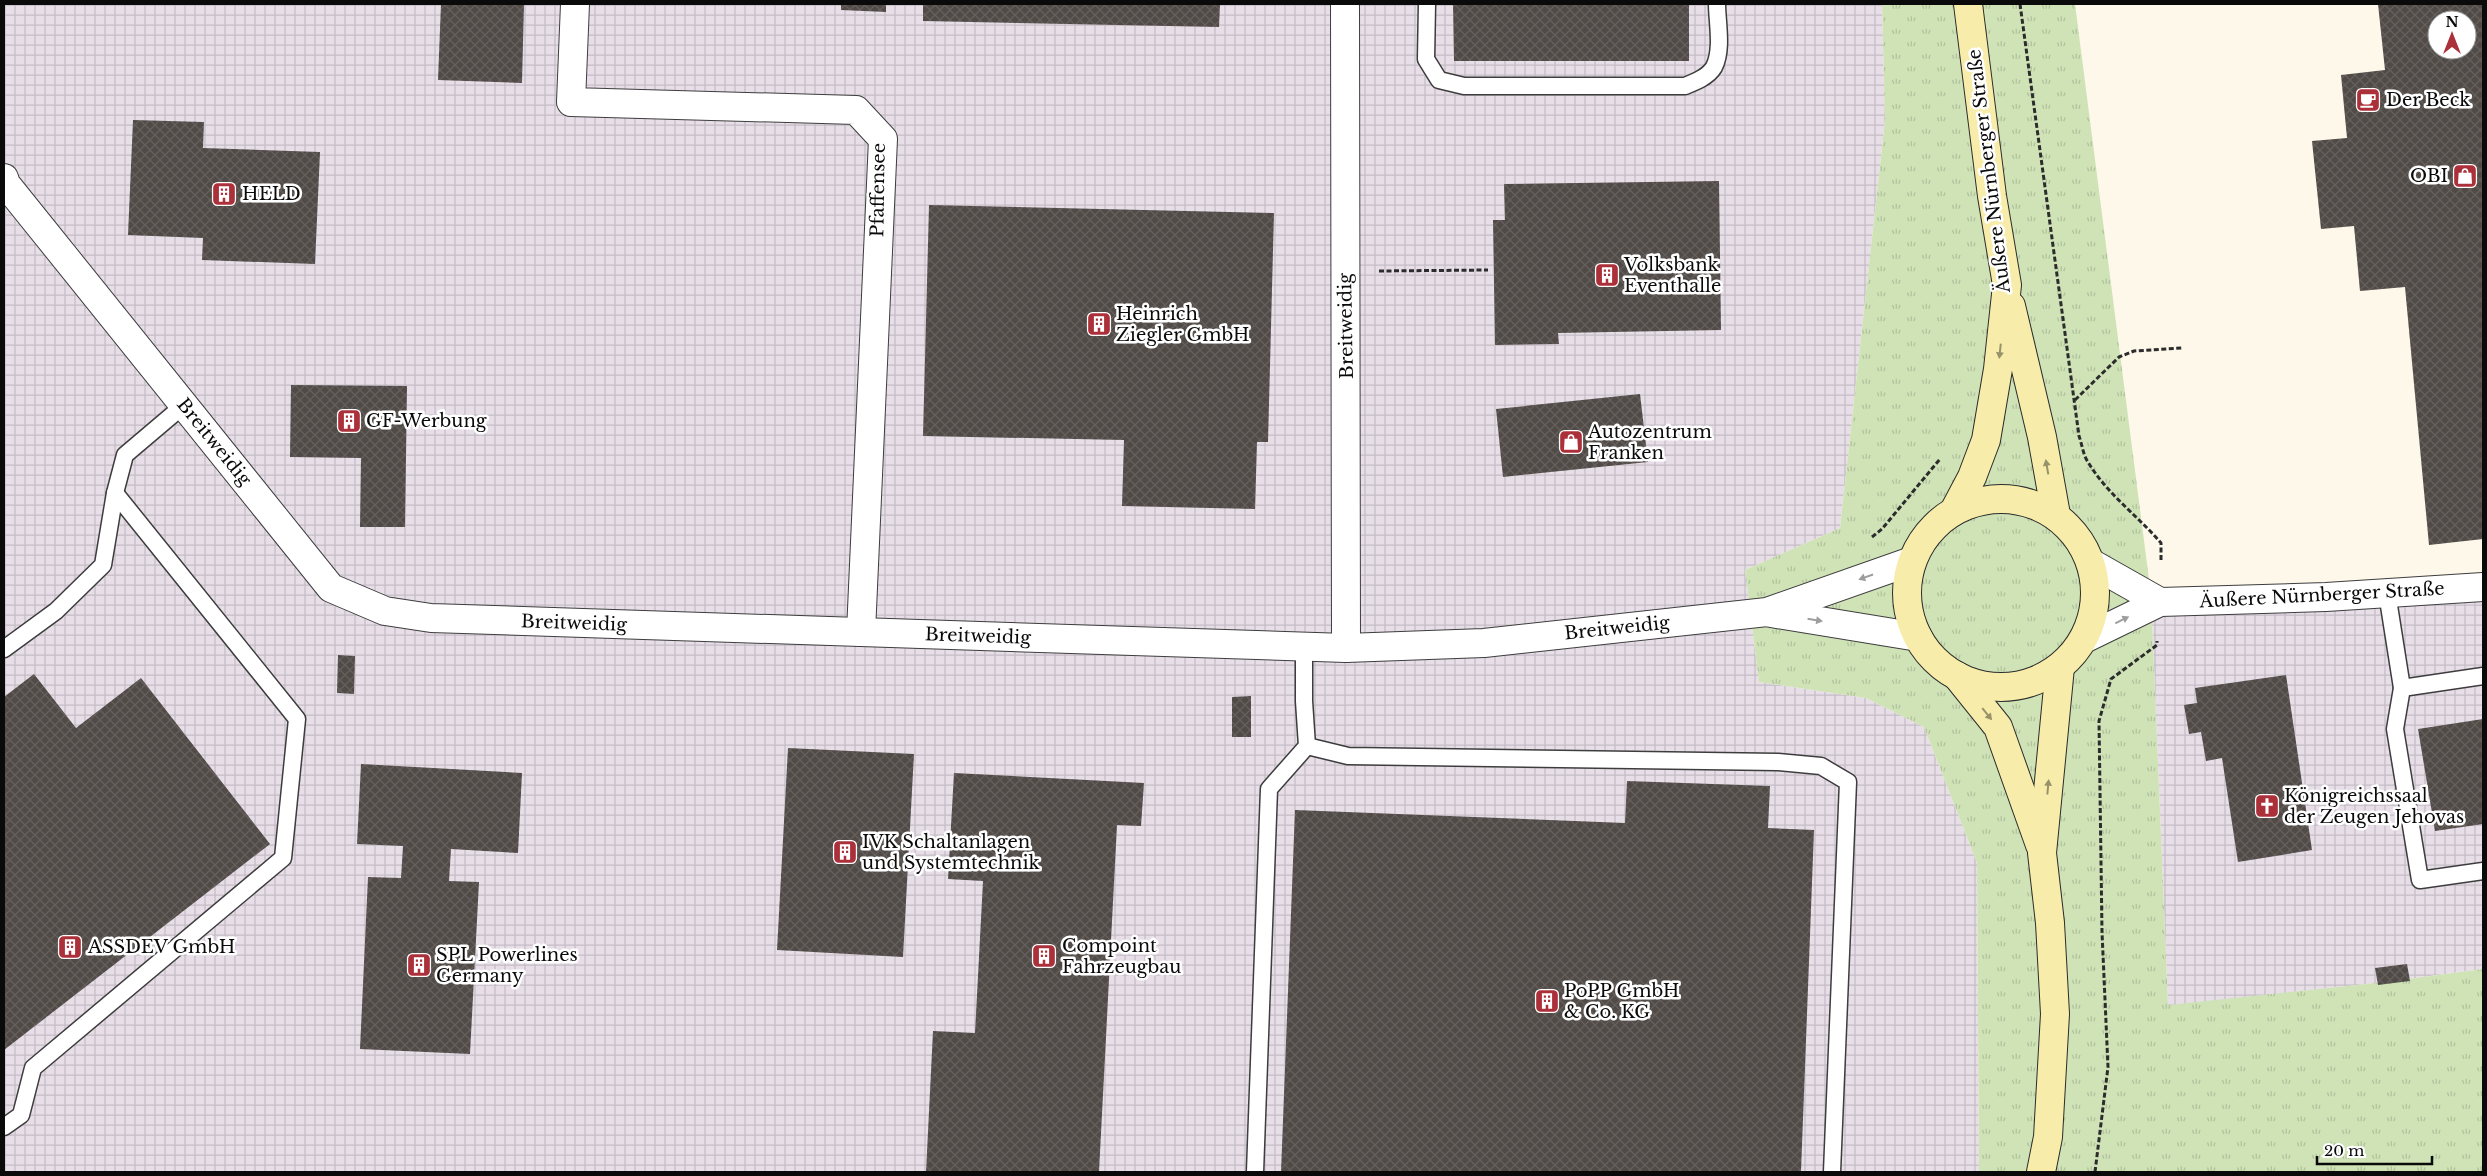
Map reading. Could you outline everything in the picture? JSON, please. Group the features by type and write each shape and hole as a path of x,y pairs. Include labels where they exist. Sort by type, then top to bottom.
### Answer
{"main road":[{"name":"Äußere Nürnberger Straße","path":"1954,511 1972,477 1986,440 1998,369 2006,285 1992,196 1968,4"},
{"path":"2006,285 2042,437 2056,515"},
{"path":"2005,498 2032,504 2056,515 2079,539 2091,563 2095,582 2096,602 2092,621 2084,639 2060,667 2036,681 2010,686 1982,685 1957,676 1934,660 1918,637 1910,619 1907,600 1907,581 1912,561 1929,532 1954,511 1979,501 2005,498"},
{"path":"2041,1172 2048,1136 2055,1014 2050,923 2042,853 2060,667"},
{"path":"1957,676 1998,727 2042,853"}],"street":[{"name":"Pfaffensee","path":"575,4 571,102 856,110 883,139 860,632"},
{"name":"Breitweidig","path":"1345,4 1346,648"},
{"name":"Breitweidig","path":"4,178 6,184 331,588 385,611 431,618 1346,648 1484,643 1767,612 1912,561"},
{"path":"2091,563 2160,602"},
{"name":"Äußere Nürnberger Straße","path":"2084,639 2160,602 2387,593 2483,587"},
{"name":"Breitweidig","path":"1767,612 1918,637"}],"lane":[{"path":"1428,4 1426,59 1439,80 1464,86 1685,86 1702,78 1714,67 1718,46 1717,4"},
{"path":"4,649 56,611 103,564 115,493 125,455 184,405"},
{"path":"4,1127 21,1115 33,1068 283,858 297,719 115,493"},
{"path":"2387,593 2402,688 2395,729 2420,880 2483,871"},
{"path":"1254,1172 1269,789 1307,746 1304,701 1304,647"},
{"path":"2402,688 2483,676"},
{"path":"1307,746 1348,756 1778,762 1821,766 1848,782 1832,1172"}],"path":[{"path":"2020,4 2079,436 2086,460 2109,491 2140,519 2161,543 2157,645 2112,679 2098,721 2102,932 2108,1067 2095,1172"},
{"path":"1346,271 1488,270"},
{"path":"2075,401 2118,357 2134,351 2182,348"}],"shaded area":[{"path":"4,4 1882,4 1885,120 1840,528 1745,570 1759,682 1866,698 1924,727 1977,863 1979,1172 4,1172"},
{"path":"2483,591 2483,969 2168,1006 2151,595"}],"green space":[{"path":"1882,4 2075,4 2151,595 2168,1005 2385,982 2483,969 2483,1172 1979,1172 1977,863 1924,727 1866,698 1759,682 1745,570 1840,528 1885,120"}],"building":[{"path":"441,4 524,4 522,83 438,80"},
{"path":"841,4 886,4 886,12 841,10"},
{"path":"923,4 1220,4 1219,27 923,21"},
{"path":"1453,4 1689,4 1689,61 1454,61"},
{"path":"2378,4 2483,4 2483,539 2429,545 2405,287 2360,291 2354,226 2321,229 2312,141 2347,138 2341,75 2385,70"},
{"name":"HELD","path":"133,120 204,122 203,148 320,152 315,264 202,260 203,238 128,235"},
{"name":"Volksbank Eventhalle","path":"1719,181 1721,330 1558,333 1559,344 1495,345 1493,220 1505,220 1504,184"},
{"name":"Heinrich Ziegler GmbH","path":"929,205 1274,213 1268,442 1257,442 1255,509 1122,506 1124,440 923,436"},
{"name":"GF-Werbung","path":"291,385 407,386 405,527 360,527 361,458 290,457"},
{"path":"1640,394 1648,462 1503,477 1496,409"},
{"path":"338,655 355,656 354,694 337,693"},
{"name":"ASSDEV GmbH","path":"34,674 76,728 141,678 270,844 4,1050 4,697"},
{"name":"Königreichssaal der Zeugen Jehovas","path":"2286,675 2312,850 2238,862 2222,758 2206,761 2201,732 2189,734 2184,705 2197,703 2195,688"},
{"path":"1251,696 1251,737 1232,737 1232,697"},
{"path":"2483,719 2483,824 2435,831 2418,729"},
{"name":"IVK Schaltanlagen und Systemtechnik","path":"788,748 914,754 903,957 777,950"},
{"name":"SPL Powerlines Germany","path":"361,764 522,773 518,853 451,849 449,881 479,882 470,1054 360,1049 368,877 401,878 403,846 357,844"},
{"name":"Compoint Fahrzeugbau","path":"954,773 1144,783 1141,826 1117,825 1099,1172 926,1172 933,1031 975,1033 983,881 948,879"},
{"name":"PoPP GmbH & Co. KG","path":"1627,781 1770,786 1768,828 1814,830 1801,1172 1281,1172 1295,810 1625,823"},
{"path":"2407,964 2410,981 2378,985 2375,968"}],"place":[{"name":"Der Beck","path":"2368,100"},
{"name":"OBI","path":"2465,176"},
{"name":"HELD","path":"224,194"},
{"name":"Volksbank Eventhalle","path":"1607,275"},
{"name":"Heinrich Ziegler GmbH","path":"1099,324"},
{"name":"GF-Werbung","path":"349,421"},
{"name":"Autozentrum Franken","path":"1571,442"},
{"name":"Königreichssaal der Zeugen Jehovas","path":"2267,806"},
{"name":"IVK Schaltanlagen und Systemtechnik","path":"845,852"},
{"name":"ASSDEV GmbH","path":"70,947"},
{"name":"Compoint Fahrzeugbau","path":"1044,956"},
{"name":"SPL Powerlines Germany","path":"419,965"},
{"name":"PoPP GmbH & Co. KG","path":"1547,1001"}]}
